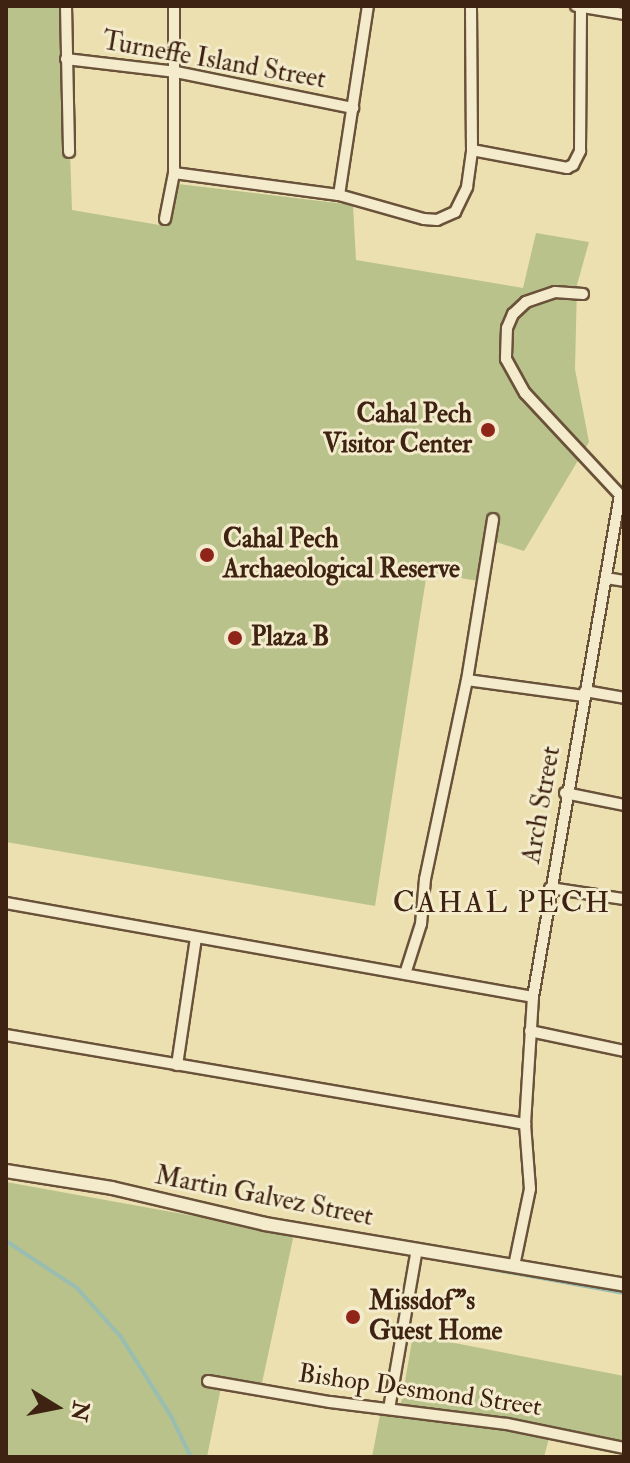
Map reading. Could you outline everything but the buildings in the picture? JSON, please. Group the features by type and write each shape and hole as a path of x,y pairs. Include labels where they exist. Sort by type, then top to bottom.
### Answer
{"street":[{"path":"66,6 69,152"},
{"path":"165,219 174,173 174,6"},
{"path":"339,195 368,6"},
{"path":"174,173 339,195 424,219 446,218 463,201 472,150 471,6"},
{"path":"574,6 624,14"},
{"path":"472,150 567,168 573,165 580,151 581,7"},
{"name":"Turneffe Island Street","path":"66,59 176,72 353,108"},
{"path":"583,294 555,292 526,302 513,314 507,328 506,359 525,393 622,497"},
{"name":"Arch Street","path":"514,1266 530,1189 525,1124 533,997 565,793 622,497"},
{"path":"405,974 421,924 425,879 467,680 493,519"},
{"path":"606,578 624,581"},
{"path":"467,680 624,698"},
{"path":"565,793 624,805"},
{"path":"550,888 624,899"},
{"path":"6,903 533,997"},
{"path":"177,1065 196,938"},
{"path":"530,1031 624,1051"},
{"path":"6,1035 525,1124"},
{"name":"Martin Galvez Street","path":"6,1171 112,1188 265,1224 624,1285"},
{"path":"389,1409 417,1249"},
{"name":"Bishop Desmond Street","path":"208,1381 507,1424 624,1448"}],"green space":[{"path":"6,6 65,6 72,210 165,226 178,184 353,205 356,260 523,288 536,233 589,242 577,285 575,369 589,442 524,551 487,539 478,581 427,572 375,906 6,842"},
{"path":"6,1182 294,1234 262,1383 223,1377 207,1457 6,1457"},
{"path":"413,1335 624,1376 624,1441 552,1427 544,1457 372,1457 380,1415 399,1416"}],"waterway":[{"path":"6,1241 77,1288 121,1337 171,1416 191,1457"},
{"path":"441,1260 624,1293"}],"place":[{"name":"Cahal Pech Visitor Center","path":"488,430"},
{"name":"Cahal Pech Archaeological Reserve","path":"207,555"},
{"name":"Plaza B","path":"235,638"},
{"name":"Missdof\"s Guest Home","path":"353,1317"}],"district":[{"name":"CAHAL PECH","path":"502,903"}]}
